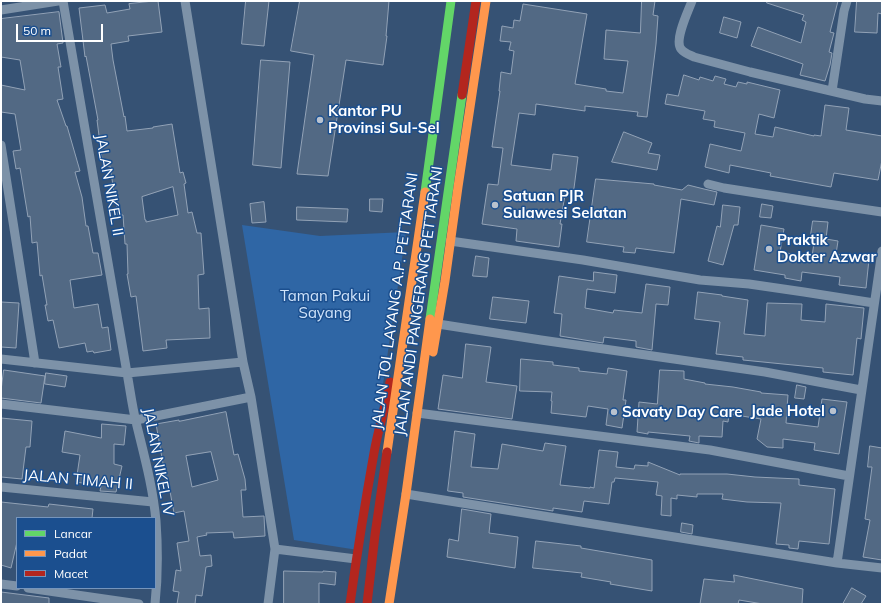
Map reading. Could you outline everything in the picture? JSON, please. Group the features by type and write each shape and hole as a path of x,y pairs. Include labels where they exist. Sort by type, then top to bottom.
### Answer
{"main road":[{"path":"350,601 374,452 388,395 434,80 444,1"},
{"name":"JALAN TOL LAYANG A.P. PETTARANI","path":"366,604 451,1"},
{"name":"JALAN TOL LAYANG A.P. PETTARANI","path":"408,369 459,1"},
{"name":"JALAN ANDI PANGERANG PETTARANI","path":"389,602 402,523 454,146 476,1"},
{"path":"428,365 455,170 481,1"},
{"path":"422,380 434,349 486,1"},
{"path":"363,520 366,532 370,539 378,542 386,542 396,535 402,523"},
{"path":"350,601 359,585 372,581 381,584 389,602"},
{"path":"375,604 381,584"}],"street":[{"path":"1,10 58,1"},
{"name":"JALAN NIKEL II","path":"63,1 127,373"},
{"path":"185,1 243,362 251,397 275,549 268,604"},
{"path":"692,1 679,35 678,43 681,49 687,54 750,72 865,99 882,101"},
{"path":"832,91 844,11 847,1"},
{"path":"1,145 35,363"},
{"path":"708,184 724,188 882,212"},
{"path":"450,241 583,260 700,280 749,284 874,303"},
{"path":"837,563 882,251"},
{"path":"438,324 765,372 861,390"},
{"path":"1,359 127,373 243,362"},
{"name":"JALAN NIKEL IV","path":"127,373 146,462 155,517"},
{"path":"1,404 136,420 251,397"},
{"path":"417,414 710,450 849,476"},
{"name":"JALAN TIMAH II","path":"1,487 153,502"},
{"path":"406,494 837,563 882,568"},
{"name":"JALAN NIKEL IV","path":"155,604 158,563 156,521"},
{"path":"275,549 356,559"},
{"path":"1,584 16,586"},
{"path":"35,589 139,604"}],"green space":[{"name":"Taman Pakui Sayang","path":"242,225 320,236 406,232 358,550 294,540"}],"building":[{"path":"158,1 162,32 128,36 129,41 111,44 127,131 172,124 180,173 183,172 186,183 184,184 188,213 192,212 197,233 201,233 204,274 198,275 199,309 209,308 210,338 166,340 167,348 143,351 136,296 131,297 127,274 127,244 125,244 123,215 118,215 110,166 103,167 98,120 86,56 85,57 79,8 105,5 107,13 130,9 129,4","holes":["173,187 178,215 146,222 142,197"]},
{"path":"246,1 269,1 264,46 242,44"},
{"path":"300,1 389,1 387,36 383,65 346,60 328,176 297,174 314,55 291,51"},
{"path":"642,1 655,1 653,15 658,16 647,117 637,116 638,112 585,106 585,111 536,104 535,115 519,113 511,165 551,170 553,154 578,157 573,196 565,195 560,224 562,224 559,247 516,241 517,229 482,224 488,184 498,185 503,148 492,147 500,91 501,72 511,74 514,51 509,50 511,42 500,41 502,26 513,28 514,20 520,21 523,4 587,14 575,84 623,93 628,61 604,59 606,30 640,33"},
{"path":"767,1 838,1 830,32 834,33 829,52 832,53 825,81 800,75 803,64 751,46 758,27 801,43 806,22 802,20 804,15 767,3"},
{"path":"857,1 882,1 882,14 878,13 877,33 855,32"},
{"path":"59,12 63,43 57,44 61,67 58,67 63,99 57,100 67,126 80,171 75,172 82,197 86,226 88,226 93,253 98,253 102,275 70,280 74,308 98,304 102,328 108,327 111,350 94,353 93,351 87,352 85,343 59,348 53,320 48,321 42,275 40,276 37,242 32,243 30,216 28,217 20,168 16,169 13,151 21,150 15,114 1,112 1,85 25,90 20,60 1,57 1,19"},
{"path":"724,17 741,22 737,38 720,33"},
{"path":"261,60 290,62 281,168 253,165"},
{"path":"684,75 699,80 700,77 713,81 715,76 726,79 724,84 736,87 738,82 747,84 747,82 780,90 774,118 759,114 755,134 773,137 775,127 814,136 821,136 825,105 849,108 846,130 882,136 882,160 878,180 834,173 831,187 770,176 771,173 730,165 729,173 705,167 710,144 741,151 745,133 714,127 715,121 703,119 705,111 665,104 667,94 678,96"},
{"path":"624,132 652,143 648,153 660,155 657,170 612,162"},
{"path":"596,179 654,184 682,190 688,185 717,192 714,205 681,199 674,253 636,248 635,253 623,252 624,247 587,242"},
{"path":"370,199 383,199 382,212 370,211"},
{"path":"264,202 266,222 252,223 250,204"},
{"path":"762,204 773,206 771,218 760,217"},
{"path":"723,205 740,207 738,225 734,225 723,265 708,261 717,226 720,227"},
{"path":"297,207 348,209 347,222 297,220"},
{"path":"813,221 828,222 826,239 838,241 836,254 869,259 866,288 839,285 840,277 802,272 801,281 785,278 785,275 754,270 761,225 784,229 780,252 812,257 815,235 811,235"},
{"path":"476,256 489,258 487,277 473,276"},
{"path":"594,272 617,275 615,293 587,289 585,308 613,313 614,310 642,313 646,284 670,287 668,305 656,304 652,350 636,347 636,341 604,337 603,343 560,336 562,314 554,313 559,276 593,281"},
{"path":"698,292 748,300 744,334 765,336 767,303 802,304 801,320 825,322 826,304 864,308 861,339 857,338 853,375 823,372 823,368 743,360 743,357 716,354 720,322 695,319"},
{"path":"493,297 529,301 526,323 490,319"},
{"path":"1,302 19,303 16,348 1,347"},
{"path":"466,344 491,347 486,382 517,386 512,419 438,409 443,375 462,378"},
{"path":"521,359 553,362 553,365 579,368 579,371 607,374 608,368 627,371 623,400 626,400 622,428 606,425 608,409 588,406 586,417 551,413 552,392 520,391"},
{"path":"4,370 45,376 41,403 1,398"},
{"path":"660,370 684,371 684,379 705,384 733,387 761,393 788,395 786,423 818,427 822,399 847,402 839,454 814,450 815,443 783,439 783,448 767,447 757,439 761,419 729,414 728,422 723,421 722,437 699,436 699,443 689,441 690,436 637,432 639,402 657,404"},
{"path":"46,373 67,376 65,387 45,384"},
{"path":"797,385 806,387 804,399 795,398"},
{"path":"226,412 234,455 238,454 245,479 246,490 241,490 243,517 264,516 265,536 234,538 233,532 206,533 207,535 197,537 200,556 211,555 212,566 206,567 202,596 196,595 195,604 177,604 179,592 173,591 176,570 181,571 177,543 189,541 184,511 174,513 169,486 167,486 156,424","holes":["211,452 218,480 192,487 186,456"]},
{"path":"1,418 32,421 30,447 26,447 22,479 1,477"},
{"path":"102,424 126,426 124,445 114,444 114,464 122,466 116,492 100,491 101,486 76,482 80,455 62,452 65,431 101,438"},
{"path":"455,431 475,434 471,467 498,469 502,444 543,451 545,443 566,446 560,485 594,488 599,450 618,452 616,467 634,469 635,465 648,466 648,462 680,475 727,474 799,479 799,485 835,489 829,544 799,541 798,549 789,548 789,545 776,544 781,503 747,502 722,499 723,494 697,494 697,497 677,495 677,499 671,498 671,516 661,515 662,496 656,495 658,482 615,478 614,482 612,482 609,504 584,501 582,512 553,508 553,511 463,497 463,493 448,491"},
{"path":"870,446 882,448 882,560 863,557 870,520 865,519 872,467 868,467"},
{"path":"1,502 48,507 49,504 93,509 92,517 16,517 16,546 11,568 1,565"},
{"path":"462,509 491,514 489,533 518,537 515,568 447,557 449,539 458,541"},
{"path":"682,523 693,525 692,534 681,532"},
{"path":"536,541 581,546 581,548 652,560 652,591 610,584 611,582 581,577 582,573 533,568"},
{"path":"284,571 336,572 335,585 319,583 319,604 284,604"},
{"path":"734,575 803,589 802,604 763,604 739,600 738,604 700,604 704,579 734,582"},
{"path":"852,588 866,596 861,604 843,604"},
{"path":"1,592 49,598 49,604 1,604"}],"traffic: fast":[{"path":"425,192 451,1"},
{"path":"430,319 462,95"}],"traffic: slow":[{"path":"433,352 445,281 486,1"},
{"path":"387,452 425,192"},
{"path":"389,604 430,319"}],"traffic: jam":[{"path":"462,95 476,1"},
{"path":"350,604 374,453 390,382"},
{"path":"367,604 387,452"}],"place":[{"name":"Kantor PU Provinsi Sul-Sel","path":"320,120"},
{"name":"Satuan PJR Sulawesi Selatan","path":"495,205"},
{"name":"Praktik Dokter Azwar","path":"769,249"},
{"name":"Jade Hotel","path":"833,411"},
{"name":"Savaty Day Care","path":"614,412"}]}
